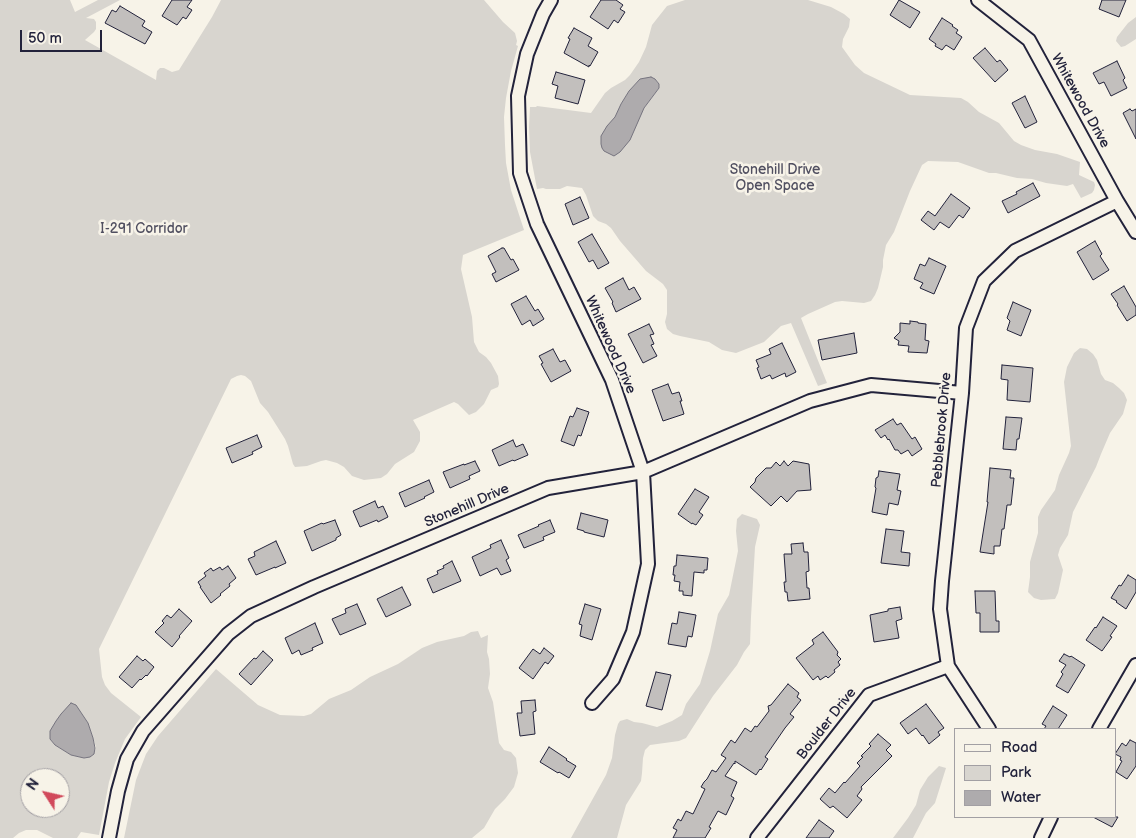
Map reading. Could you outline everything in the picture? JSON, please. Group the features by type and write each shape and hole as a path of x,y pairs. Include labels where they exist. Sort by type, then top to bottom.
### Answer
{"street":[{"name":"Whitewood Drive","path":"551,0 543,14 527,54 518,96 520,173 537,224 612,380 643,472 648,564 633,632 613,679 592,703"},
{"name":"Whitewood Drive","path":"978,0 1029,40 1117,201 1136,232"},
{"name":"Pebblebrook Drive","path":"988,728 948,666 940,610 962,393 966,328 984,281 1015,251 1117,201"},
{"name":"Stonehill Drive","path":"109,838 118,791 127,759 143,731 228,634 251,616 314,587 548,488 643,472 810,401 871,385 962,393"},
{"path":"1100,728 1136,665"},
{"name":"Boulder Drive","path":"757,838 868,695 948,666"},
{"path":"1040,838 1050,818"}],"green space":[{"name":"I-291 Corridor","path":"0,0 70,0 75,12 98,0 120,0 86,18 94,19 96,29 85,40 156,80 157,71 160,68 172,72 179,70 221,0 484,0 515,33 516,45 518,46 511,71 504,117 506,163 511,190 524,230 463,255 461,269 472,317 474,342 479,352 491,363 498,376 498,387 491,390 484,404 476,412 469,415 454,402 413,420 420,432 420,441 414,452 395,464 381,478 364,480 352,476 344,467 337,463 326,460 307,466 295,467 285,439 260,403 251,381 241,375 231,379 99,649 102,677 105,685 111,693 141,717 125,739 115,763 109,782 99,835 81,832 77,838 53,838 37,830 26,830 13,838 0,838","holes":["80,711 88,723 96,747 94,754 86,758 71,755 55,745 50,739"]},
{"name":"Stonehill Drive Open Space","path":"685,0 808,0 831,7 850,19 842,47 855,65 864,73 910,95 961,98 979,112 999,123 1014,141 1021,145 1080,162 1079,175 1094,182 1094,190 1092,193 1081,198 1073,184 1067,186 989,173 958,162 928,161 922,165 894,232 886,245 878,288 871,301 864,303 835,302 801,318 827,383 818,386 791,323 781,326 764,342 736,353 722,350 709,342 673,334 667,329 665,322 667,290 663,284 646,271 611,228 593,216 582,188 567,186 560,189 537,189 530,152 529,127 530,107 537,106 591,113 605,93 630,75 646,47 652,25 667,6","holes":["640,79 655,79 659,84 659,88 644,108 621,104"]},
{"path":"1136,17 1136,39 1121,47 1116,41 1117,37 1128,23"},
{"path":"1080,348 1087,349 1093,354 1105,380 1119,388 1127,400 1123,414 1110,433 1096,467 1073,512 1068,535 1060,548 1058,555 1063,570 1058,593 1055,599 1041,600 1034,598 1028,592 1030,562 1038,533 1038,517 1055,490 1071,446 1064,382 1067,367 1074,353"},
{"path":"742,514 757,519 760,525 755,547 750,644 686,738 679,741 650,745 645,750 641,781 626,805 617,838 571,838 606,775 612,758 615,735 620,721 627,719 657,727 672,721 682,715 686,704 700,684 718,614 729,595 738,551 737,519"},
{"path":"478,631 481,638 488,635 487,652 490,674 488,688 493,702 499,743 504,750 511,752 516,758 518,773 514,787 495,809 484,828 472,838 124,838 136,780 146,754 158,736 216,669 258,705 280,715 304,716 311,714 329,699 351,690 370,677 398,664 422,648"},
{"path":"939,766 946,768 935,803 926,813 913,838 893,838 916,805 920,790 928,777"}],"water":[{"path":"651,77 659,84 659,88 644,108 630,140 614,156 604,151 601,144 601,136 615,117 629,91 640,79"},
{"path":"71,703 76,705 88,723 95,748 94,754 90,757 84,758 71,755 55,745 50,739 50,731"}],"building":[{"path":"172,0 192,0 187,7 192,10 186,19 183,17 177,25 162,16"},
{"path":"601,0 616,0 623,5 620,9 625,12 618,23 614,20 608,29 590,17"},
{"path":"899,0 920,12 910,28 890,15"},
{"path":"1102,0 1126,0 1119,17 1099,9"},
{"path":"120,6 145,21 142,26 152,32 145,44 105,23 112,10 116,12"},
{"path":"942,18 953,25 958,30 956,33 962,37 954,50 946,45 942,50 929,39"},
{"path":"574,28 592,38 588,46 598,52 589,67 564,53 570,39 568,38"},
{"path":"985,48 997,62 1000,60 1008,70 995,82 973,58"},
{"path":"1117,61 1125,78 1123,80 1127,88 1111,96 1104,82 1099,84 1093,73"},
{"path":"556,72 585,80 578,104 555,98 558,86 552,84"},
{"path":"1025,96 1037,122 1025,128 1012,103"},
{"path":"1130,109 1132,111 1136,109 1136,139 1123,113"},
{"path":"1033,183 1040,196 1008,213 1002,201"},
{"path":"951,194 970,208 963,218 959,215 949,228 940,222 934,230 921,220 928,211 935,216"},
{"path":"580,197 589,218 573,225 565,204"},
{"path":"592,234 609,263 598,269 593,260 589,262 578,242"},
{"path":"1095,241 1102,254 1100,256 1109,270 1093,280 1077,252"},
{"path":"504,248 511,260 513,259 519,270 496,282 492,274 496,272 488,256"},
{"path":"929,258 946,266 934,294 920,288 923,283 914,279 920,264 925,266"},
{"path":"623,278 629,290 634,287 641,299 616,312 605,288"},
{"path":"1124,286 1136,307 1136,315 1127,321 1111,294"},
{"path":"526,296 535,311 538,309 544,319 533,326 530,320 522,325 511,304"},
{"path":"1013,302 1031,310 1021,336 1007,330 1010,321 1007,318"},
{"path":"910,321 926,324 925,340 929,341 927,353 908,352 909,346 898,345 899,341 894,338 900,332 900,323 910,324"},
{"path":"649,324 654,334 650,335 654,344 651,345 657,356 643,363 628,334"},
{"path":"854,333 857,353 822,360 818,340"},
{"path":"782,343 796,372 786,377 785,373 772,379 770,375 761,379 756,360 771,354 769,349"},
{"path":"553,349 560,362 565,360 571,371 551,382 541,364 543,363 539,356"},
{"path":"1002,365 1033,368 1030,402 1007,400 1008,380 1001,379"},
{"path":"668,384 672,394 679,392 684,414 663,421 652,390"},
{"path":"577,408 589,412 581,436 578,435 574,446 561,441 570,416 573,417"},
{"path":"1006,417 1022,418 1016,450 1003,449"},
{"path":"893,419 897,425 901,423 912,439 915,437 922,449 912,456 908,450 901,454 898,450 895,450 885,435 881,438 875,430"},
{"path":"257,435 262,447 252,452 253,454 232,463 226,448"},
{"path":"513,440 516,447 523,444 528,455 499,466 492,450"},
{"path":"475,461 480,471 469,476 470,479 450,488 443,472"},
{"path":"784,461 788,466 793,461 809,464 811,490 797,491 787,502 781,496 771,506 750,487 766,468 771,468 776,462 780,466"},
{"path":"990,468 1011,470 1010,478 1014,478 1011,505 1007,505 1000,546 994,546 994,554 980,552 988,502"},
{"path":"879,471 900,474 897,490 901,491 898,505 889,503 887,515 872,512 876,478"},
{"path":"429,480 434,492 405,507 399,493"},
{"path":"695,489 709,497 699,512 703,515 696,525 678,514"},
{"path":"375,501 378,508 383,506 388,517 360,527 353,511"},
{"path":"581,513 608,520 604,537 577,529"},
{"path":"335,520 341,535 336,540 312,551 304,531 322,523"},
{"path":"550,520 555,532 543,537 544,540 524,548 518,535"},
{"path":"886,529 904,531 901,552 910,553 909,566 881,563"},
{"path":"501,540 509,558 506,560 511,571 501,575 497,568 480,576 472,557 491,548 490,545"},
{"path":"276,541 286,563 256,575 248,559 255,556 254,552"},
{"path":"803,543 804,552 808,552 809,571 806,572 810,599 788,601 784,582 786,582 784,554 792,554 791,544"},
{"path":"677,555 708,558 707,570 704,570 704,573 694,572 692,596 683,595 683,591 679,591 680,582 674,581 674,566 676,566"},
{"path":"452,561 461,581 433,593 427,579 438,574 437,571"},
{"path":"228,566 236,578 211,603 198,582 206,576 204,573 211,568 213,571 220,567 222,570"},
{"path":"1128,575 1136,580 1136,592 1126,609 1111,598"},
{"path":"402,587 411,605 386,617 377,599"},
{"path":"975,591 995,591 996,621 999,621 999,632 980,632 980,613 976,613"},
{"path":"357,604 366,624 340,635 332,619 346,613 345,609"},
{"path":"585,604 601,609 592,640 580,636 582,625 579,624"},
{"path":"900,607 902,619 896,621 899,638 874,642 870,615"},
{"path":"179,609 192,621 172,647 155,632 164,623 162,621 167,615 171,618"},
{"path":"679,612 696,615 692,637 688,636 686,647 668,644 672,623 677,624"},
{"path":"1103,617 1117,626 1102,651 1086,640"},
{"path":"315,623 323,643 301,655 299,650 292,654 285,638"},
{"path":"823,632 838,652 837,655 841,659 838,662 840,665 828,678 826,676 820,680 818,676 813,680 796,658 814,644 812,640"},
{"path":"544,648 554,656 548,664 545,662 533,679 519,668 533,649 540,654"},
{"path":"263,651 273,660 251,685 239,674"},
{"path":"1064,654 1085,665 1068,693 1056,686 1063,674 1061,672 1066,665 1059,661"},
{"path":"137,656 143,661 145,659 154,667 147,676 140,679 132,688 119,677"},
{"path":"656,672 671,675 662,710 646,706"},
{"path":"788,684 799,693 797,697 801,700 790,714 794,717 765,757 768,759 761,770 756,775 735,761 735,764 725,776 737,782 731,796 734,798 726,815 718,811 705,838 673,838 677,830 673,828 678,819 681,821 686,811 693,814 705,789 701,787 712,770 716,772 726,758 721,755 731,740 735,743 745,728 751,732 755,726 757,727 769,711 768,706 771,705"},
{"path":"535,700 536,711 533,712 535,734 520,736 517,713 522,713 521,701"},
{"path":"926,704 944,728 938,732 940,735 929,744 916,728 908,734 900,723"},
{"path":"1053,706 1067,715 1059,728 1045,728 1046,726 1042,724"},
{"path":"878,734 891,745 886,750 892,756 861,787 862,789 857,796 862,800 847,818 833,806 830,808 820,799 829,788 835,793 845,783 860,766 857,763"},
{"path":"1130,740 1136,743 1136,766 1127,779 1116,772 1122,761 1116,752 1122,743 1126,746"},
{"path":"549,747 576,766 569,778 540,762"},
{"path":"1118,817 1112,827 1095,818"},
{"path":"819,820 834,831 829,838 806,838"}]}
